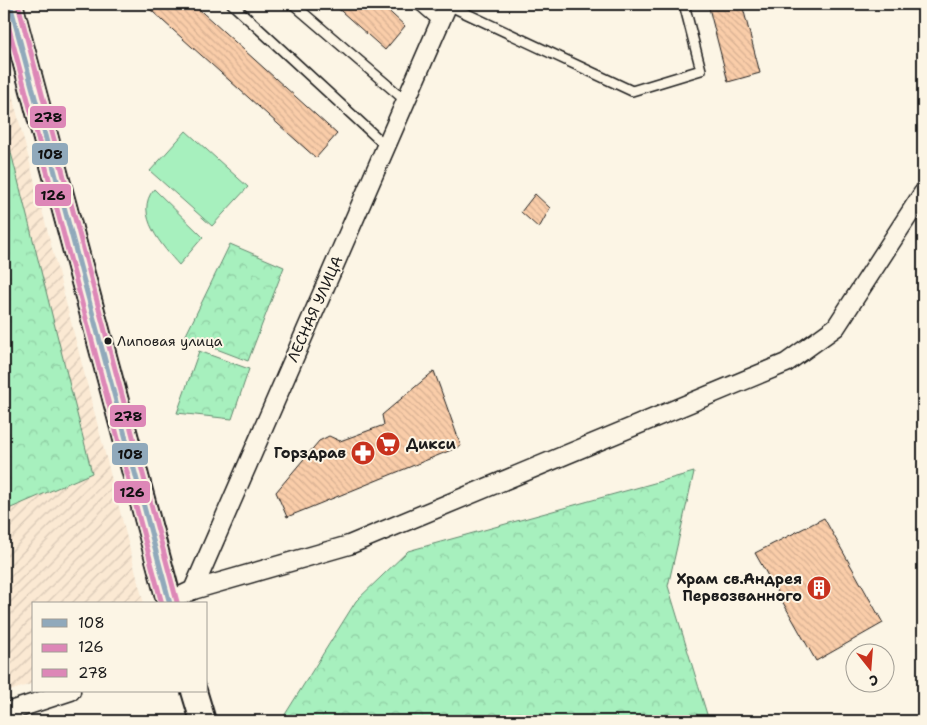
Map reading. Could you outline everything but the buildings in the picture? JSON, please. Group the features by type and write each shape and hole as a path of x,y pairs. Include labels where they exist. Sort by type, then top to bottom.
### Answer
{"street":[{"path":"10,4 170,602 193,590 349,545 786,363 836,327 923,193"},
{"name":"ЛЕСНАЯ УЛИЦА","path":"193,590 448,4"},
{"path":"4,713 68,692"},
{"path":"194,692 203,721"}],"lane":[{"path":"232,4 386,146"},
{"path":"293,4 406,101"},
{"path":"418,4 440,23"},
{"path":"448,4 632,91 701,70 684,4"}],"shaded area":[{"path":"4,63 143,602 32,602 32,684 4,693"}],"green space":[{"path":"4,125 92,473 4,511"},
{"path":"186,131 248,187 212,226 150,171"},
{"path":"154,189 203,237 179,265 165,249 148,219 148,199"},
{"path":"230,244 284,267 248,361 185,337"},
{"path":"199,351 249,369 232,419 177,413"},
{"path":"694,472 668,586 709,721 281,721 356,601 408,551"}],"transit line":[{"name":"108","path":"10,4 169,602"},
{"name":"278","path":"18,4 177,602"},
{"name":"126","path":"4,10 161,602"}],"place":[{"name":"Липовая улица","path":"108,341"},
{"name":"Дикси","path":"388,444"},
{"name":"Горздрав","path":"363,453"},
{"name":"Храм св.Андрея Первозванного","path":"819,588"}]}
